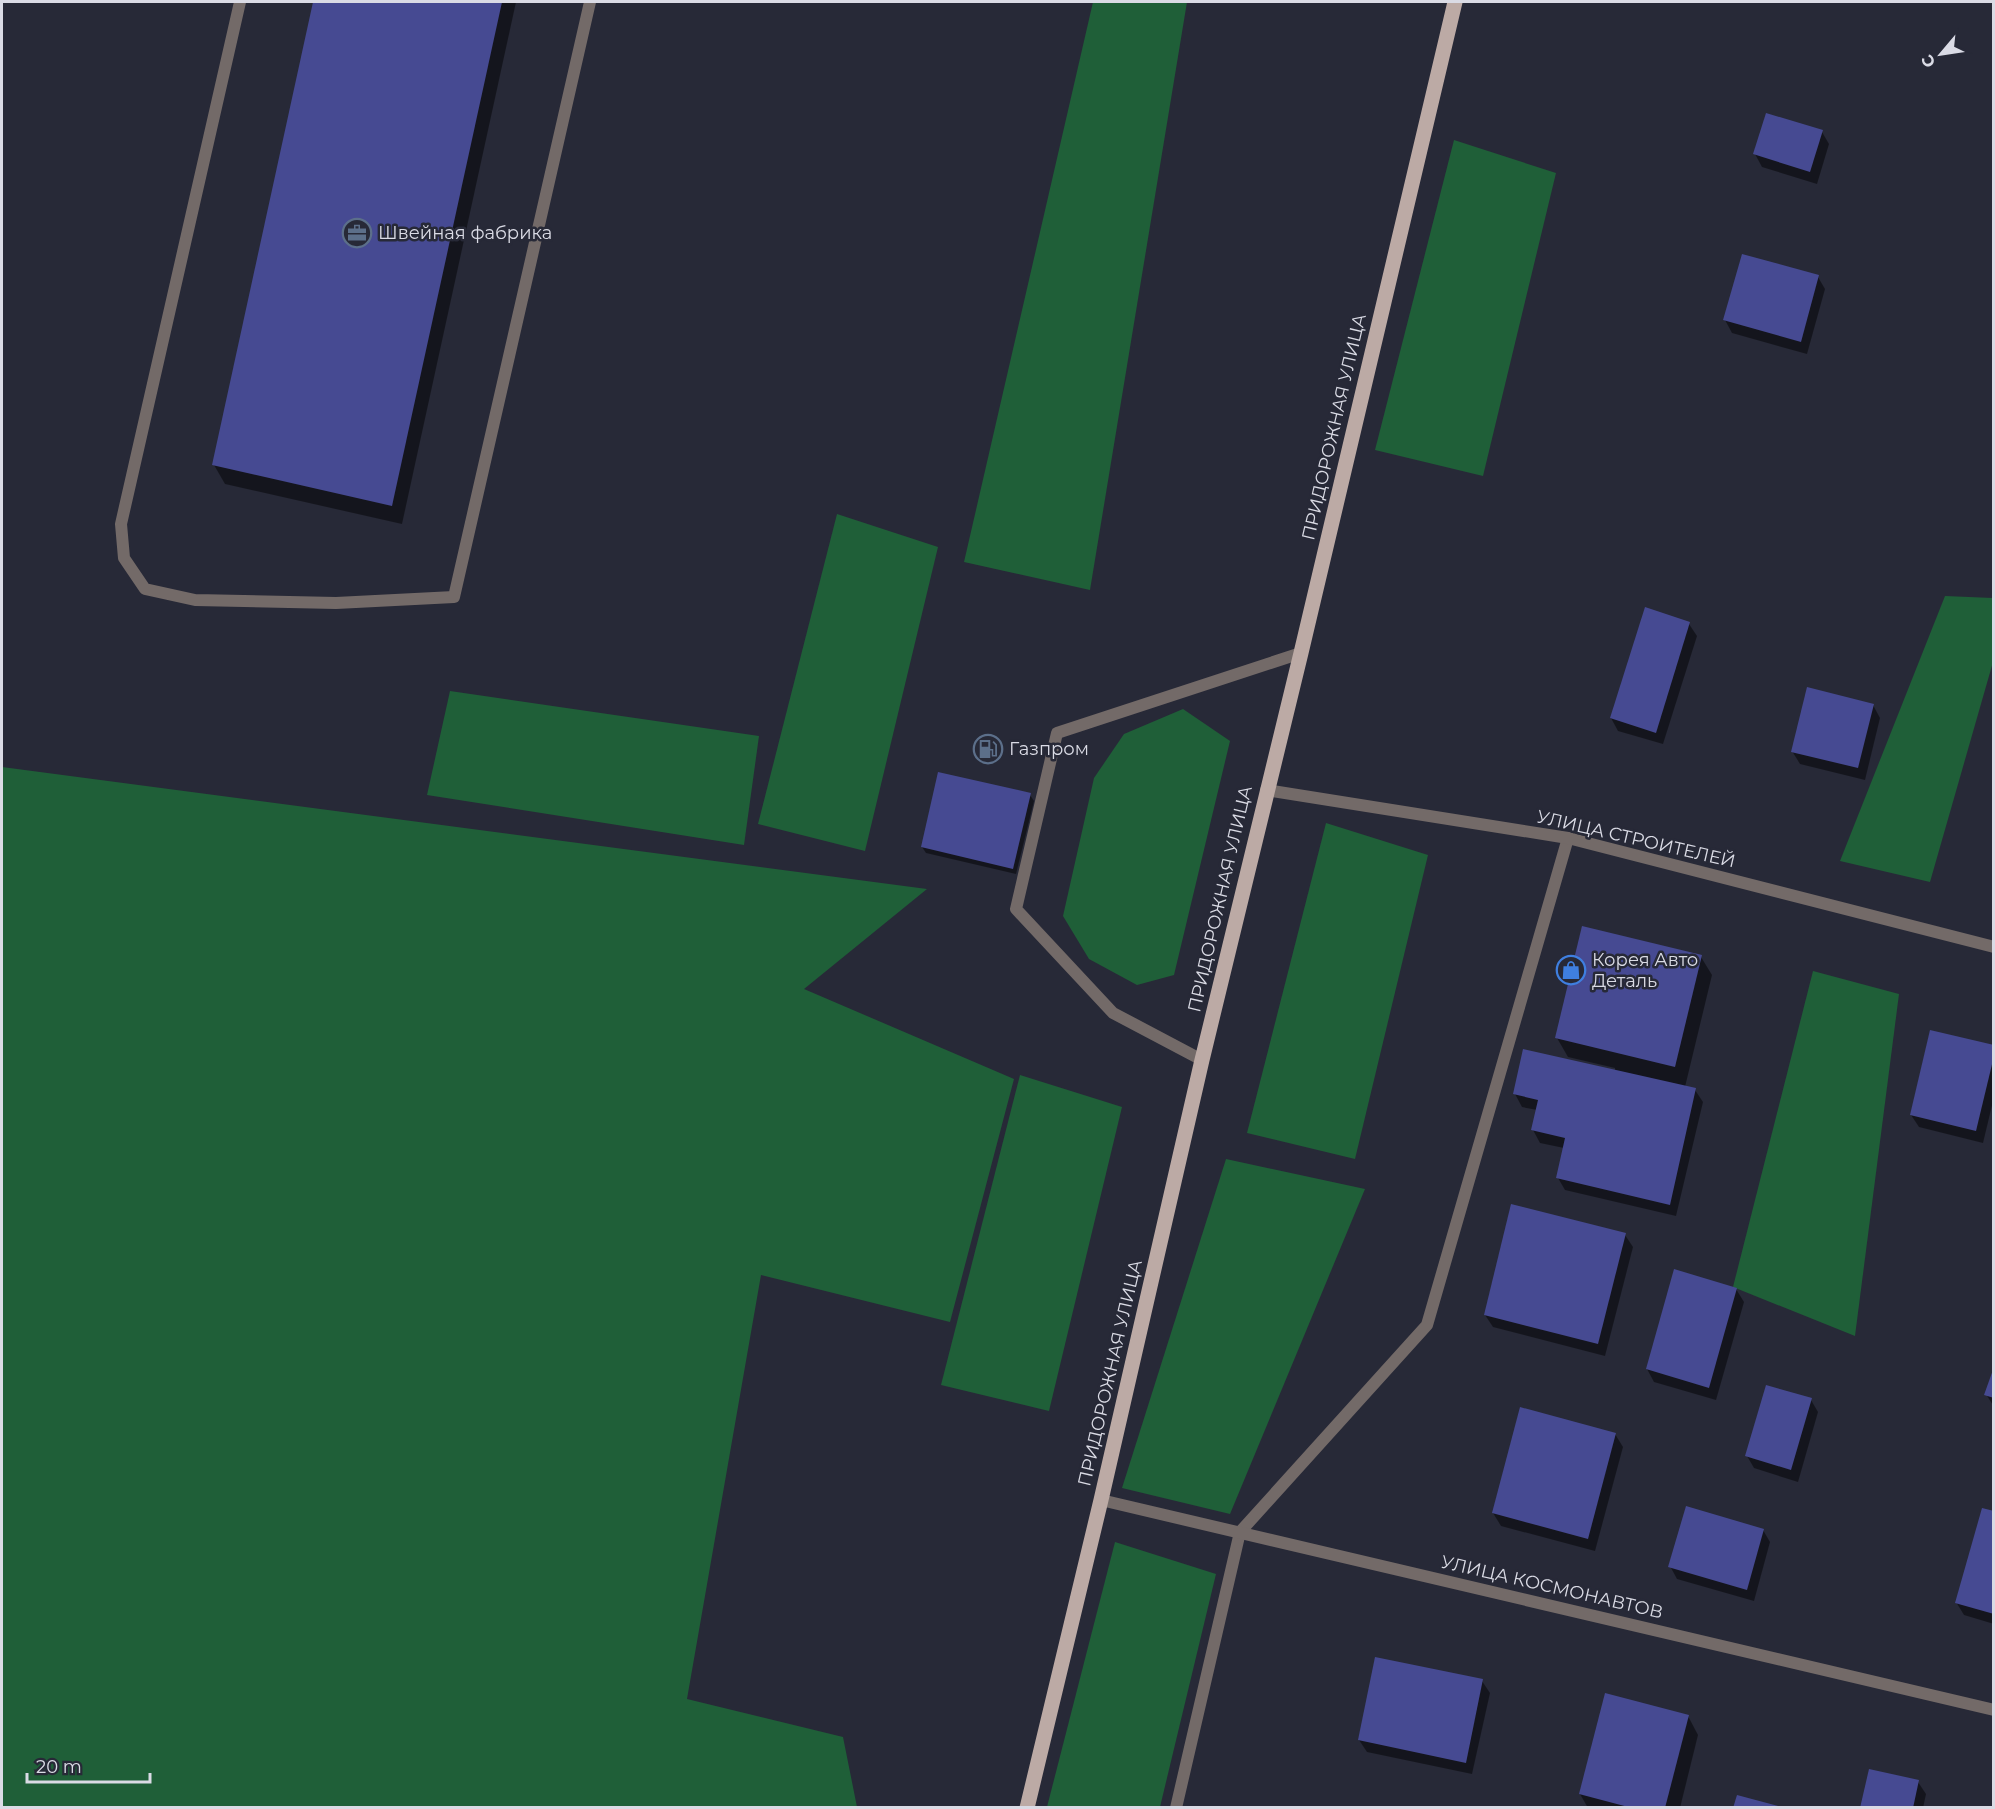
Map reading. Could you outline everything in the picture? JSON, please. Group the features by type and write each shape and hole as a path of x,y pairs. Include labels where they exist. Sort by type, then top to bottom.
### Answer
{"main road":[{"name":"ПРИДОРОЖНАЯ УЛИЦА","path":"1027,1808 1101,1500 1202,1060 1455,2"}],"street":[{"path":"240,2 121,524 124,558 145,589 195,600 336,603 454,597 590,2"},
{"path":"1202,1060 1113,1013 1016,909 1055,744 1058,733 1301,653"},
{"name":"УЛИЦА СТРОИТЕЛЕЙ","path":"1266,790 1568,838 1994,947"},
{"path":"1176,1808 1240,1532 1427,1325 1568,838"},
{"name":"УЛИЦА КОСМОНАВТОВ","path":"1101,1500 1994,1710"}],"green space":[{"path":"1093,2 1187,2 1090,590 964,562"},
{"path":"1454,140 1556,173 1483,476 1375,450"},
{"path":"837,514 938,547 865,851 758,824"},
{"path":"1945,596 1993,598 1993,662 1930,882 1840,861"},
{"path":"450,691 759,736 744,845 427,795"},
{"path":"1183,709 1230,741 1174,975 1137,985 1089,959 1063,916 1094,778 1124,734"},
{"path":"2,767 927,889 804,989 1014,1079 950,1322 761,1275 687,1699 843,1737 857,1807 2,1807"},
{"path":"1326,823 1428,855 1355,1159 1247,1133"},
{"path":"1813,971 1899,994 1855,1336 1733,1287"},
{"path":"1020,1075 1122,1107 1049,1411 941,1385"},
{"path":"1226,1159 1365,1189 1230,1514 1122,1488"},
{"path":"1115,1542 1216,1574 1160,1807 1047,1807"}],"building":[{"name":"Швейная фабрика","path":"313,2 502,2 392,506 212,465"},
{"path":"1766,113 1823,130 1810,172 1753,154"},
{"path":"1742,254 1819,275 1801,342 1723,320"},
{"path":"1645,607 1690,622 1656,733 1610,718"},
{"path":"1807,687 1874,704 1858,768 1791,752"},
{"path":"938,772 1031,793 1013,869 921,847"},
{"path":"1582,926 1702,955 1675,1067 1555,1038"},
{"path":"1930,1030 1994,1045 1994,1056 1976,1131 1910,1115"},
{"path":"1523,1049 1696,1088 1670,1205 1556,1178 1565,1138 1531,1130 1538,1100 1513,1094"},
{"path":"1511,1204 1626,1233 1598,1344 1484,1315"},
{"path":"1674,1269 1737,1288 1709,1388 1646,1369"},
{"path":"1994,1367 1994,1398 1984,1395"},
{"path":"1766,1385 1812,1398 1791,1470 1745,1456"},
{"path":"1520,1407 1616,1433 1588,1539 1492,1513"},
{"path":"1686,1506 1764,1529 1747,1590 1668,1567"},
{"path":"1982,1508 1994,1511 1994,1614 1955,1603"},
{"path":"1375,1657 1483,1679 1466,1763 1358,1740"},
{"path":"1605,1693 1689,1715 1665,1808 1632,1808 1579,1794"},
{"path":"1869,1769 1919,1780 1913,1808 1860,1808"},
{"path":"1737,1795 1782,1807 1782,1808 1733,1808"}],"place":[{"name":"Швейная фабрика","path":"357,233"},
{"name":"Газпром","path":"988,749"},
{"name":"Корея Авто Деталь","path":"1571,970"}]}
